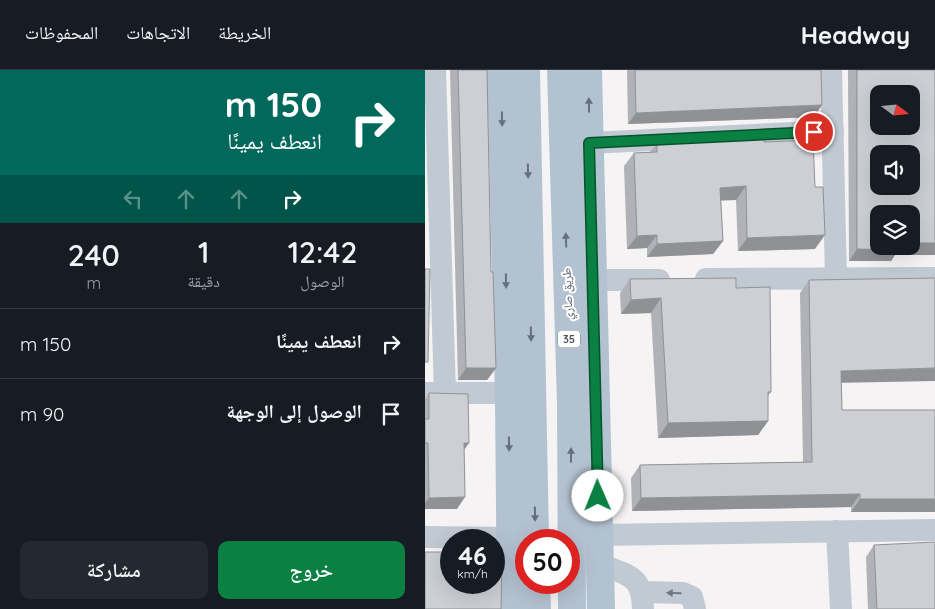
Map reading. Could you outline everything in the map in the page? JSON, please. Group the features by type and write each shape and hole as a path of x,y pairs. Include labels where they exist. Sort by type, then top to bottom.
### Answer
{"main road":[{"path":"501,70 509,393 522,529"},
{"path":"523,529 526,70"},
{"name":"طريق صاري","path":"561,70 571,403 572,609"},
{"path":"588,70 601,609"},
{"path":"511,609 515,586"},
{"path":"536,594 537,609"}],"street":[{"path":"435,70 435,393 509,393"},
{"path":"831,70 836,278"},
{"path":"589,143 833,131"},
{"path":"593,280 935,278"},
{"path":"599,535 935,530"},
{"path":"837,531 841,609"},
{"path":"425,537 515,539"},
{"path":"600,564 631,577 643,600 683,593 692,597 695,609"}],"building":[{"path":"458,70 487,70 491,272 493,272 496,368 466,368"},
{"path":"635,70 821,70 822,105 636,113"},
{"path":"857,70 935,70 935,243 920,243 920,205 870,205 870,249 857,249"},
{"path":"764,138 764,142 813,140 815,187 823,187 825,235 747,238 746,186 720,188 723,241 657,244 657,235 637,236 634,153 657,152 657,143"},
{"path":"425,269 430,269 428,362 425,362"},
{"path":"736,278 736,288 770,287 771,392 768,392 768,421 668,423 661,298 631,300 630,279"},
{"path":"935,278 935,368 841,371 842,410 935,410 935,499 860,499 860,494 641,498 640,465 812,462 809,280"},
{"path":"429,393 468,394 469,443 464,443 465,497 429,498 428,443 425,443 425,419 429,419"},
{"path":"935,542 935,609 877,609 874,545"},
{"path":"425,552 440,552 440,594 501,594 501,609 425,609"}],"route":[{"path":"598,496 589,143 814,132"}]}
